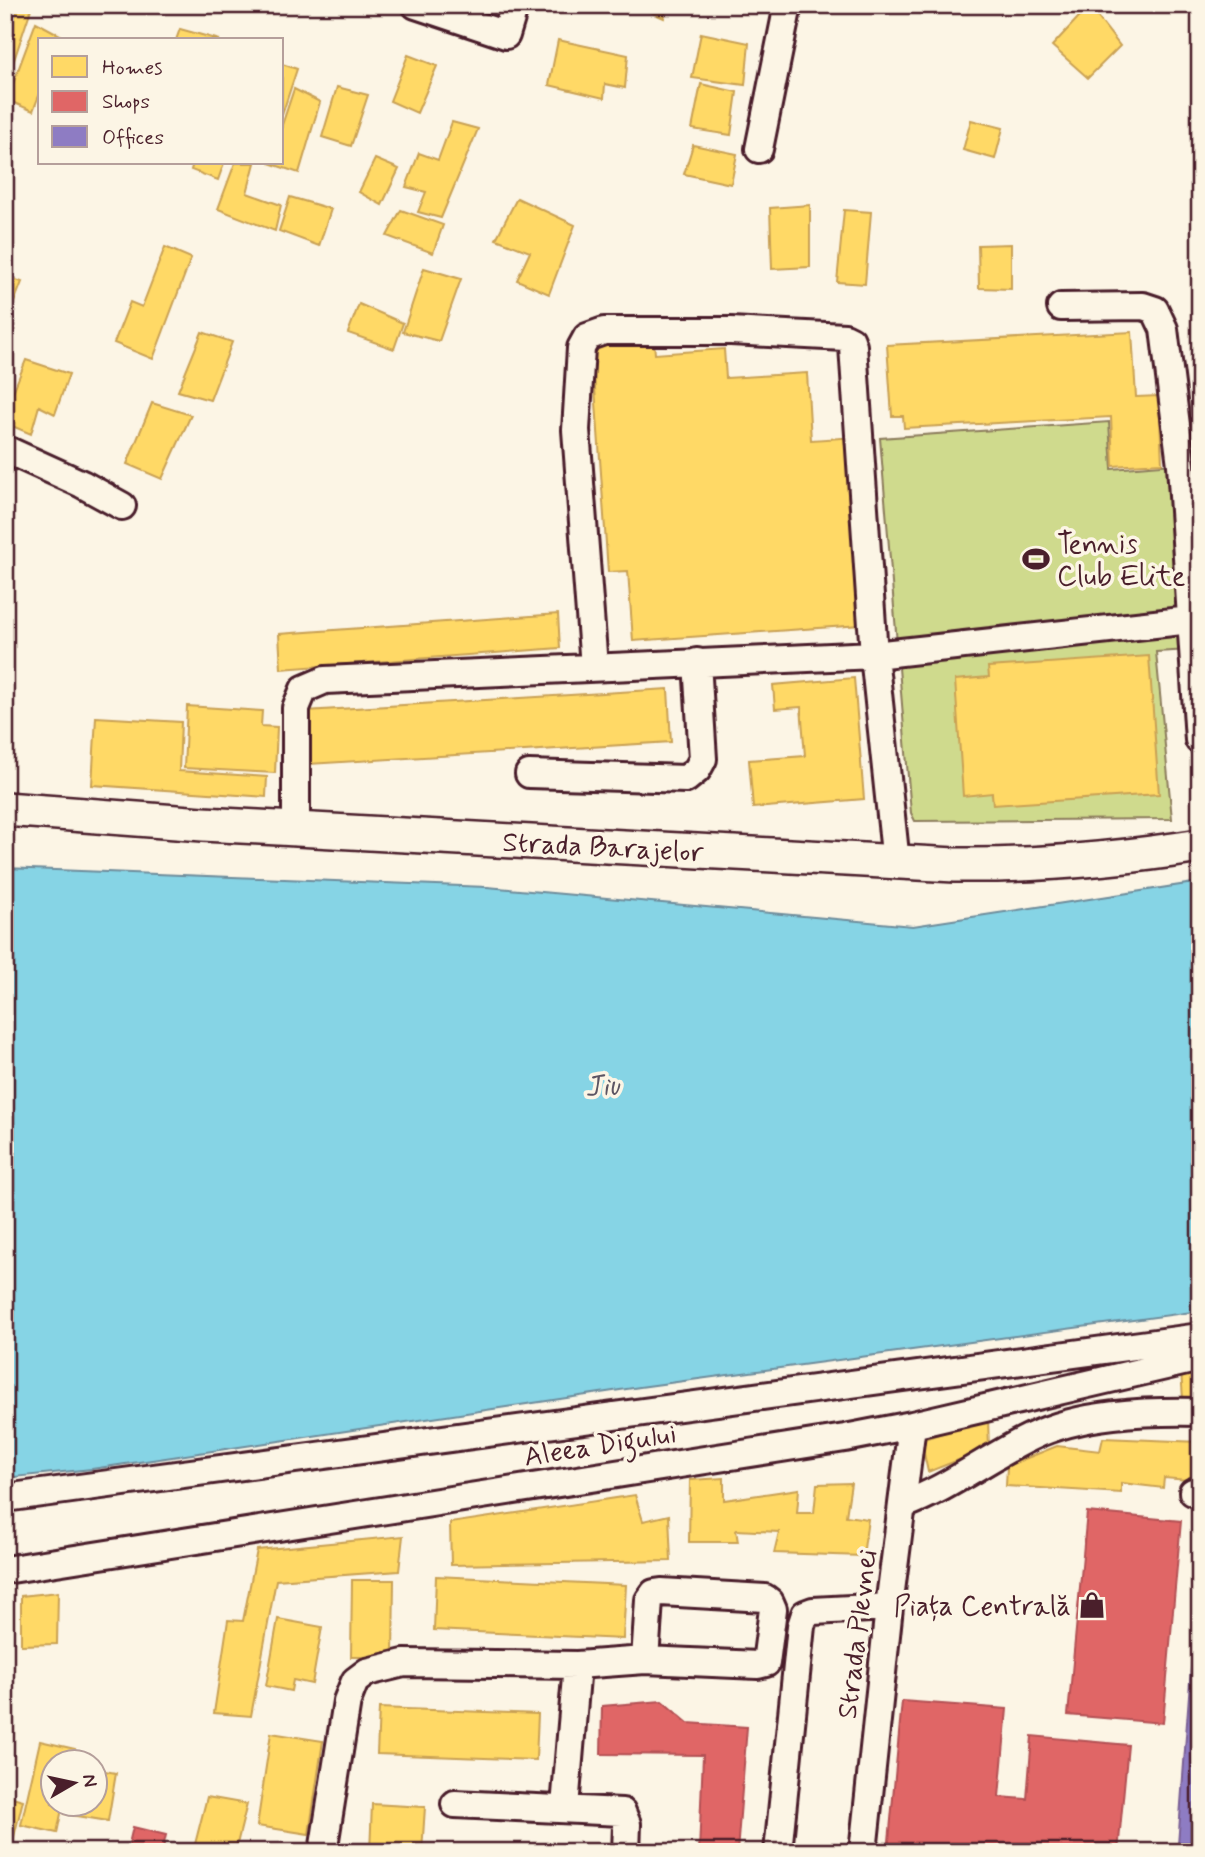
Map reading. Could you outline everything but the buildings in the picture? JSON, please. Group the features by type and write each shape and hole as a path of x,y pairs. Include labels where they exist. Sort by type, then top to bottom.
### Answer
{"main road":[{"name":"Strada Barajelor","path":"5,809 296,830 896,863 1007,866 1056,864 1200,846"}],"street":[{"path":"416,5 506,35 515,5"},
{"path":"759,149 788,5"},
{"path":"1061,307 1143,306 1155,310 1164,329 1191,464 1199,740"},
{"path":"594,667 576,429 582,348 587,337 604,331 731,331 845,337 850,340 853,346 874,655 896,863"},
{"path":"5,449 82,484 122,506"},
{"path":"296,830 296,708 304,689 324,680 874,655 1196,619"},
{"path":"529,774 686,779 697,771 704,759 697,662"},
{"path":"5,1498 1200,1337"},
{"name":"Aleea Digului","path":"5,1570 845,1438 1200,1358"},
{"path":"903,1505 936,1491 1031,1436 1078,1419 1172,1411 1200,1412"},
{"name":"Strada Plevnei","path":"863,1852 912,1424"},
{"path":"323,1852 347,1701 355,1681 367,1672 404,1663 577,1665 645,1660 758,1665 766,1663 769,1656 773,1609 770,1602 765,1598 654,1593 649,1600 645,1660"},
{"path":"778,1852 804,1614 813,1611 889,1607"},
{"path":"565,1807 577,1665"},
{"path":"455,1804 565,1807 622,1812 627,1824 626,1852"}],"green space":[{"name":"Tennis Club Elite","path":"1109,422 1112,469 1174,464 1190,650 1156,652 1172,819 915,821 911,813 880,438"}],"water":[{"name":"Jiu","path":"5,868 487,887 913,926 1200,882 1200,1311 640,1387 92,1469 5,1478"}],"place":[{"name":"Tennis Club Elite","path":"1036,559"},
{"name":"Piața Centrală","path":"1092,1605"}]}
